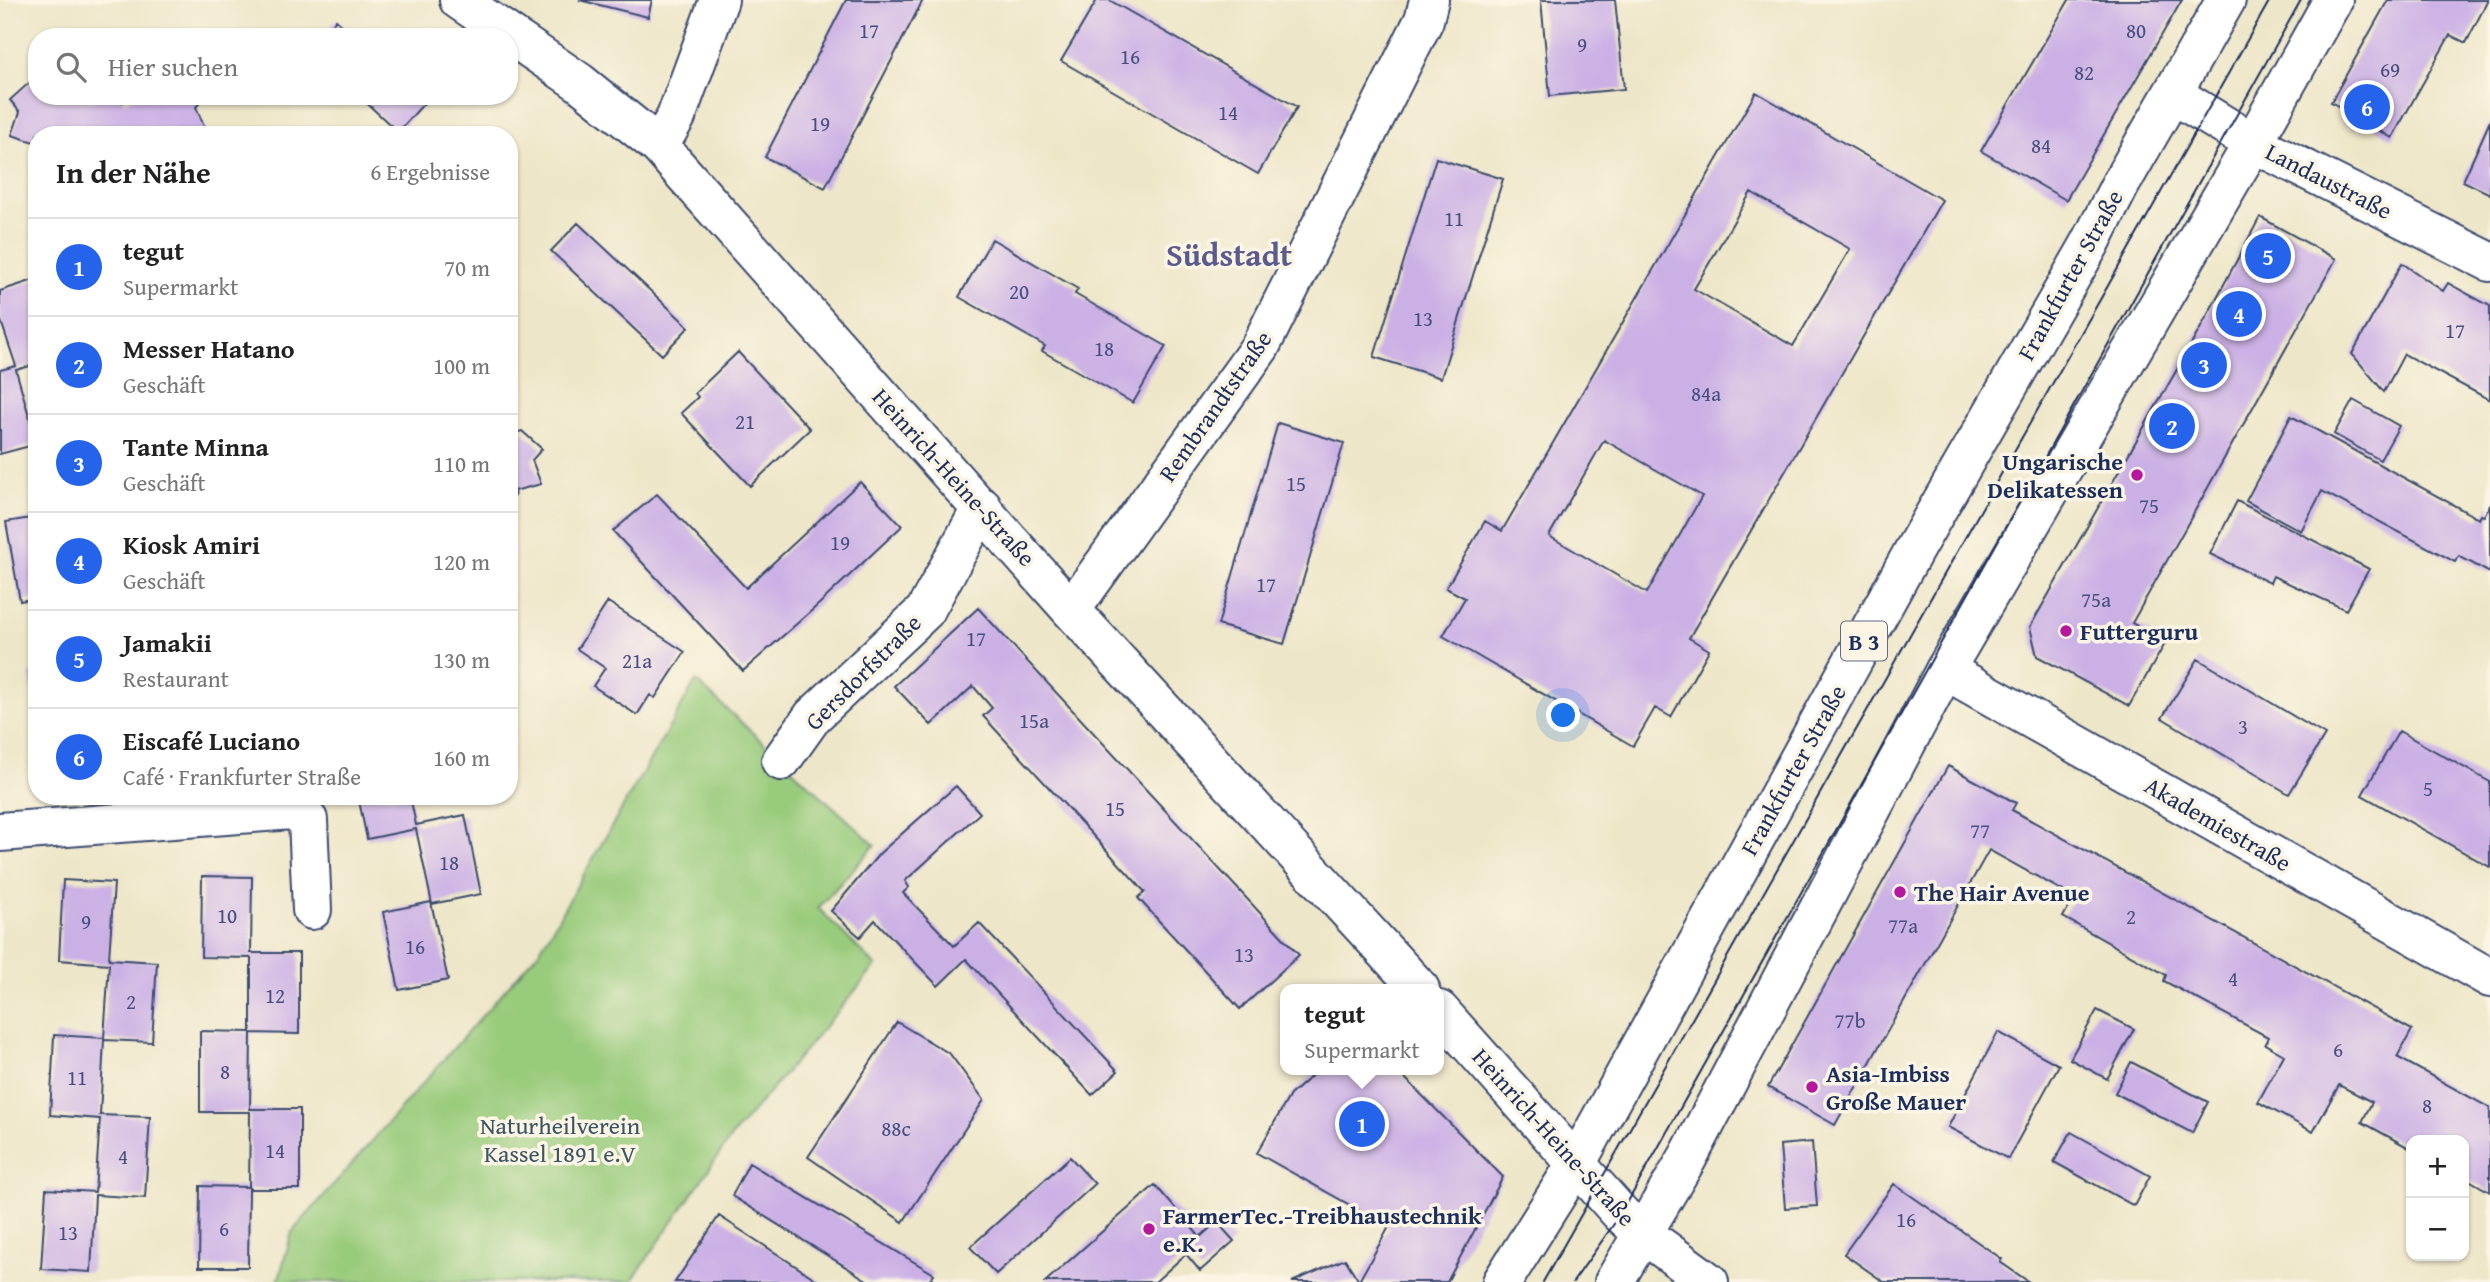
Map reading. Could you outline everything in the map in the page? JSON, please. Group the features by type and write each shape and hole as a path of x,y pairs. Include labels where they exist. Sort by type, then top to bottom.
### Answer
{"street":[{"name":"Heinrich-Heine-Straße","path":"459,0 500,28"},
{"path":"659,146 676,117 719,0"},
{"name":"Rembrandtstraße","path":"1071,610 1260,346 1424,20 1429,0"},
{"name":"Frankfurter Straße","path":"1502,1282 1576,1164 1914,550 2084,256 2121,183 2227,0"},
{"path":"1614,1282 1688,1157 1945,670 2253,143 2333,0"},
{"name":"Heinrich-Heine-Straße","path":"518,40 579,82 659,146 1071,610 1415,984"},
{"name":"Landaustraße","path":"2173,94 2253,143 2490,262"},
{"name":"Gersdorfstraße","path":"781,761 813,716 925,611 982,507"},
{"name":"Akademiestraße","path":"1945,670 2490,978"},
{"path":"0,832 293,810 308,820 312,910"},
{"name":"Heinrich-Heine-Straße","path":"1444,1016 1620,1214 1709,1282"}],"green space":[{"name":"Naturheilverein Kassel 1891 e.V","path":"696,681 875,845 818,908 876,966 732,1136 631,1282 278,1282 292,1232 540,950"}],"building":[{"path":"579,0 652,0 648,17"},
{"path":"846,0 923,0 825,188 765,157"},
{"path":"1097,0 1109,0 1297,107 1258,174 1061,61"},
{"path":"1541,0 1615,0 1624,89 1550,96"},
{"path":"2069,0 2182,0 2066,200 1981,151"},
{"path":"2388,0 2488,0 2466,43 2450,35 2392,138 2331,102"},
{"path":"336,20 345,28 329,28"},
{"path":"28,84 28,105 198,105 196,107 204,126 28,126 28,140 12,135 20,112 10,100"},
{"path":"1756,92 1942,200 1689,638 1709,650 1671,717 1655,708 1633,746 1443,636 1465,598 1446,588 1485,521 1502,531","holes":["1751,192 1850,249 1793,346 1694,289","1604,440 1702,496 1647,593 1549,536"]},
{"path":"369,105 422,105 403,126 392,126"},
{"path":"2490,121 2490,194 2463,181"},
{"path":"1436,158 1503,179 1441,378 1374,357"},
{"path":"2260,217 2336,259 2132,623 2166,642 2129,706 2037,656 2030,627 2200,329"},
{"path":"578,223 689,327 662,355 551,251"},
{"path":"992,239 1078,289 1075,294 1166,346 1133,403 1042,351 1045,346 959,297"},
{"path":"2402,263 2443,291 2448,283 2490,306 2490,400 2404,354 2384,392 2352,354"},
{"path":"28,282 28,367 16,370 28,412 28,446 0,454 0,370 16,366 0,318 0,291"},
{"path":"738,352 810,429 750,486 681,413 698,397 695,393"},
{"path":"2353,400 2399,426 2380,460 2334,434"},
{"path":"2291,416 2479,519 2490,505 2490,573 2459,556 2455,562 2322,491 2301,531 2246,501"},
{"path":"1278,423 1344,443 1284,644 1218,625"},
{"path":"522,431 542,449 532,460 541,484 518,490 518,432"},
{"path":"860,482 902,526 743,671 613,531 657,494 746,588"},
{"path":"2237,501 2369,569 2346,610 2273,576 2270,583 2210,554"},
{"path":"28,518 28,600 20,601 6,522"},
{"path":"608,602 685,652 655,698 650,695 637,715 593,686 605,668 577,649"},
{"path":"978,608 1299,955 1240,1009 1138,898 1145,892 983,716 992,708 973,686 931,725 894,686"},
{"path":"2198,659 2325,735 2289,794 2162,718"},
{"path":"2399,731 2490,782 2490,867 2362,795"},
{"path":"1948,766 2016,803 2012,810 2412,1030 2397,1057 2490,1108 2490,1192 2469,1180 2469,1135 2406,1135 2406,1146 2362,1122 2372,1102 2339,1085 2313,1132 2258,1102 2284,1055 2265,1044 2268,1037 2164,981 2166,975 2063,917 2074,897 1989,850 1835,1125 1768,1087"},
{"path":"956,786 980,813 905,881 909,887 903,893 954,946 979,923 1118,1071 1092,1095 966,959 938,986 875,920 860,937 831,911 880,853"},
{"path":"360,805 412,805 416,825 465,815 481,894 432,904 416,829 367,839"},
{"path":"202,876 252,877 251,953 299,953 299,1034 251,1033 250,1109 300,1109 300,1189 249,1189 248,1267 199,1267 200,1186 249,1187 250,1112 200,1112 200,1031 251,1032 251,958 201,957"},
{"path":"63,880 114,883 109,959 157,962 152,1042 104,1040 100,1115 150,1117 145,1198 95,1195 91,1272 41,1269 46,1189 95,1192 100,1119 50,1115 54,1035 104,1038 109,964 59,960"},
{"path":"431,902 448,980 399,990 383,912"},
{"path":"2097,1010 2134,1029 2107,1079 2070,1059"},
{"path":"897,1022 950,1054 984,1100 903,1222 808,1157"},
{"path":"1998,1032 2059,1065 2008,1159 1948,1127"},
{"path":"2131,1062 2208,1102 2192,1133 2115,1093"},
{"path":"1312,1075 1402,1075 1503,1177 1447,1282 1292,1282 1345,1259 1359,1281 1389,1227 1257,1153 1290,1095"},
{"path":"2071,1132 2150,1176 2134,1206 2054,1162"},
{"path":"1812,1142 1817,1206 1785,1208 1780,1145"},
{"path":"1070,1157 1095,1184 996,1274 970,1247"},
{"path":"749,1163 934,1274 928,1282 870,1282 732,1196"},
{"path":"1894,1184 2002,1259 2000,1262 2029,1282 1884,1282 1844,1254"},
{"name":"FarmerTec.-Treibhaustechnik e.K.","path":"1155,1185 1200,1237 1217,1222 1234,1241 1200,1271 1186,1254 1155,1282 1045,1282"},
{"path":"719,1216 820,1282 675,1282"}],"tram line":[{"path":"1543,1282 2270,0"},
{"path":"1573,1282 1621,1214 2301,0"}],"place":[{"name":"Eiscafé Luciano","path":"2367,107"},
{"name":"Jamakii","path":"2268,256"},
{"name":"Kiosk Amiri","path":"2239,314"},
{"name":"Tante Minna","path":"2204,365"},
{"name":"Messer Hatano","path":"2172,426"},
{"name":"Ungarische Delikatessen","path":"2137,475"},
{"name":"Futterguru","path":"2066,631"},
{"name":"The Hair Avenue","path":"1900,892"},
{"name":"Asia-Imbiss Große Mauer","path":"1812,1087"},
{"name":"tegut","path":"1362,1124"},
{"name":"FarmerTec.-Treibhaustechnik e.K.","path":"1149,1229"}],"district":[{"name":"Südstadt","path":"1229,254"}]}
